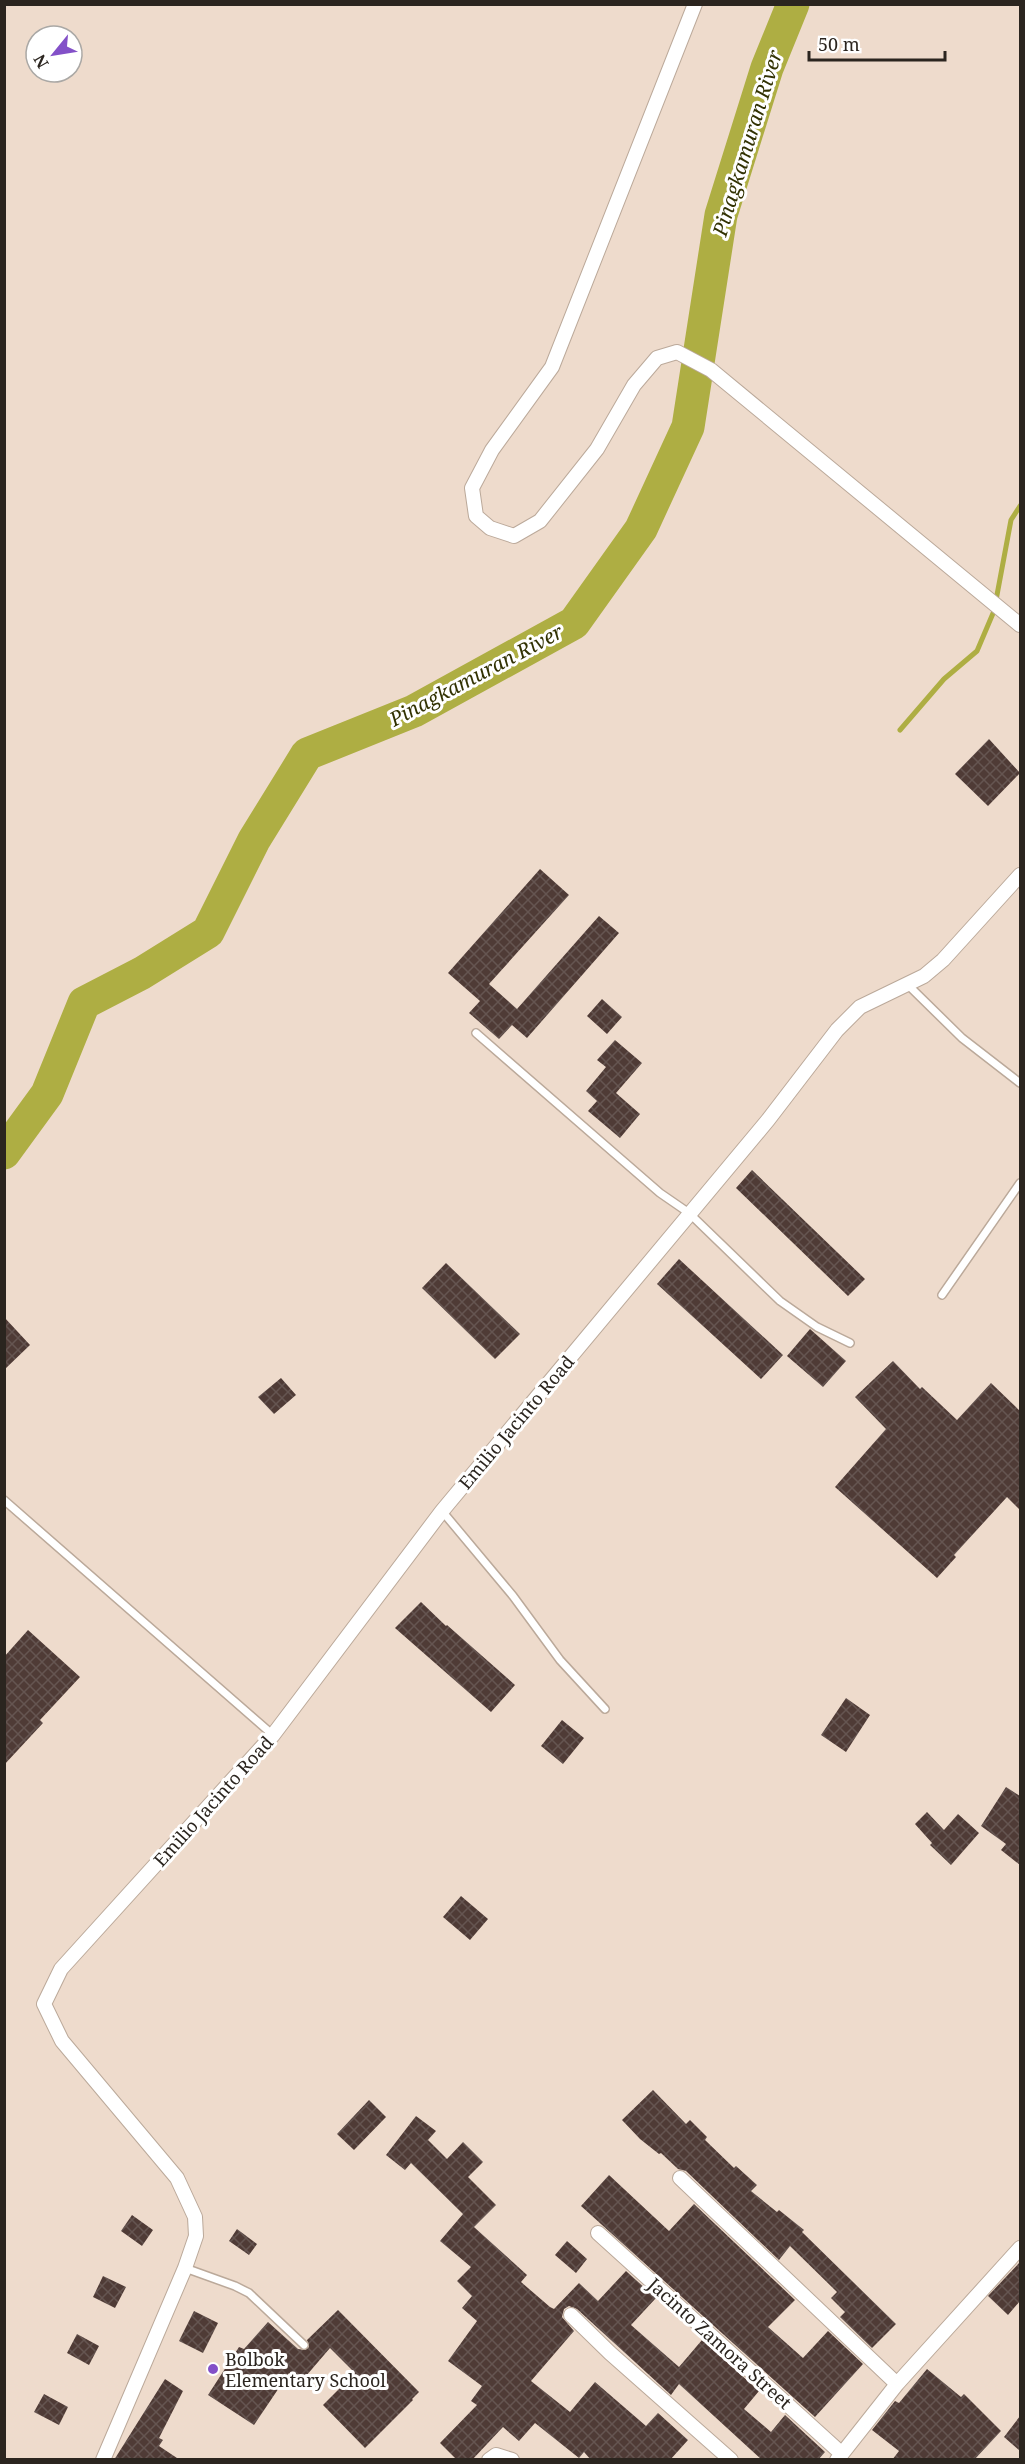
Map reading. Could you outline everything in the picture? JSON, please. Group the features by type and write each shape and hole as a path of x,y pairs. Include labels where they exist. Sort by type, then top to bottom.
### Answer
{"street":[{"path":"695,4 552,367 492,450 472,488 476,516 490,528 514,536 540,521 597,448 634,385 657,358 677,352 711,370 1020,625"},
{"name":"Emilio Jacinto Road","path":"185,2268 196,2236 195,2217 177,2178 62,2040 45,2004 61,1969 273,1735 442,1511 768,1120 837,1030 860,1007 924,976 943,960 1020,875"},
{"path":"680,2178 897,2384"},
{"name":"Jacinto Zamora Street","path":"598,2233 839,2457"},
{"path":"839,2457 897,2384 1020,2248"},
{"path":"103,2460 185,2268"},
{"path":"571,2314 610,2354 731,2460"},
{"path":"489,2460 496,2455 512,2460"}],"lane":[{"path":"907,984 962,1038 1020,1083"},
{"path":"476,1033 660,1193 689,1213 780,1301 817,1327 850,1343"},
{"path":"942,1295 1020,1183"},
{"path":"4,1500 273,1735"},
{"path":"442,1511 513,1596 560,1660 605,1709"},
{"path":"185,2268 249,2293 304,2345"}],"building":[{"path":"989,739 1020,773 988,806 955,774"},
{"path":"540,869 569,895 489,984 517,1009 599,916 619,933 527,1038 512,1025 499,1039 469,1013 480,1001 448,973"},
{"path":"602,999 622,1017 607,1034 587,1016"},
{"path":"615,1040 642,1063 616,1093 640,1114 620,1138 588,1111 597,1101 586,1091 606,1067 597,1060"},
{"path":"752,1170 865,1279 848,1296 736,1188"},
{"path":"679,1259 783,1355 761,1379 657,1284"},
{"path":"446,1263 520,1334 495,1359 422,1288"},
{"path":"4,1317 30,1345 4,1370"},
{"path":"810,1329 846,1361 823,1387 787,1356"},
{"path":"893,1361 920,1389 922,1387 957,1420 991,1383 1020,1411 1020,1510 1007,1497 954,1555 956,1557 937,1578 835,1487 886,1429 855,1397"},
{"path":"281,1378 296,1395 274,1414 258,1397"},
{"path":"421,1602 515,1685 491,1712 395,1628"},
{"path":"28,1630 80,1677 40,1720 43,1723 4,1765 4,1657"},
{"path":"846,1698 870,1715 846,1752 821,1735"},
{"path":"562,1720 584,1738 563,1764 541,1746"},
{"path":"1006,1787 1020,1796 1020,1865 1001,1850 1006,1844 981,1826"},
{"path":"927,1812 944,1830 958,1814 979,1833 951,1865 930,1845 932,1843 915,1824"},
{"path":"461,1896 488,1919 470,1940 443,1917"},
{"path":"653,2090 686,2124 690,2120 707,2137 705,2140 734,2168 736,2166 757,2185 751,2191 804,2230 802,2232 896,2324 872,2348 840,2317 845,2312 831,2298 837,2292 790,2246 779,2260 686,2171 678,2169 661,2153 659,2154 640,2139 622,2120"},
{"path":"369,2100 386,2117 354,2150 337,2134"},
{"path":"416,2116 436,2131 428,2140 447,2159 463,2142 483,2162 468,2177 496,2205 474,2227 527,2275 521,2282 550,2307 554,2309 579,2283 598,2301 626,2271 656,2298 631,2325 679,2367 702,2340 759,2391 744,2409 771,2432 785,2415 825,2452 818,2460 762,2460 679,2384 671,2395 577,2309 569,2306 564,2309 562,2317 574,2331 531,2381 570,2412 595,2382 646,2426 658,2413 688,2440 670,2460 591,2460 584,2452 579,2458 535,2423 519,2441 503,2427 472,2460 457,2460 440,2443 477,2405 471,2401 482,2386 448,2361 477,2321 462,2308 472,2296 457,2281 471,2267 440,2241 463,2214 411,2163 405,2170 386,2155"},
{"path":"609,2175 669,2231 694,2204 795,2300 768,2327 803,2358 828,2331 863,2364 815,2417 581,2206"},
{"path":"132,2215 153,2230 142,2246 121,2231"},
{"path":"237,2229 257,2244 249,2255 229,2241"},
{"path":"567,2241 587,2259 576,2273 555,2255"},
{"path":"1020,2262 1020,2301 1008,2315 988,2296"},
{"path":"103,2276 126,2287 115,2308 93,2297"},
{"path":"338,2310 419,2392 365,2448 323,2405 355,2373 330,2348 300,2383 289,2373 254,2425 208,2395 239,2347 244,2349 268,2322 298,2349 305,2350 309,2347 307,2340"},
{"path":"194,2311 218,2323 203,2353 179,2341"},
{"path":"77,2334 99,2346 89,2365 67,2353"},
{"path":"927,2369 961,2397 964,2394 1001,2431 974,2460 892,2460 899,2451 872,2430 895,2401 899,2403"},
{"path":"165,2379 183,2391 159,2438 163,2440 159,2446 180,2460 114,2460"},
{"path":"44,2394 68,2407 59,2425 34,2412"},
{"path":"1020,2416 1020,2451 1004,2437"}],"waterway":[{"name":"Pinagkamuran River","path":"4,1153 47,1094 84,1003 142,973 208,932 254,840 307,754 414,711 574,623 641,529 688,427 721,215 767,68 793,4"},
{"path":"900,730 944,679 977,651 994,611 1011,520 1020,506"}],"place":[{"name":"Bolbok Elementary School","path":"213,2369"}]}
